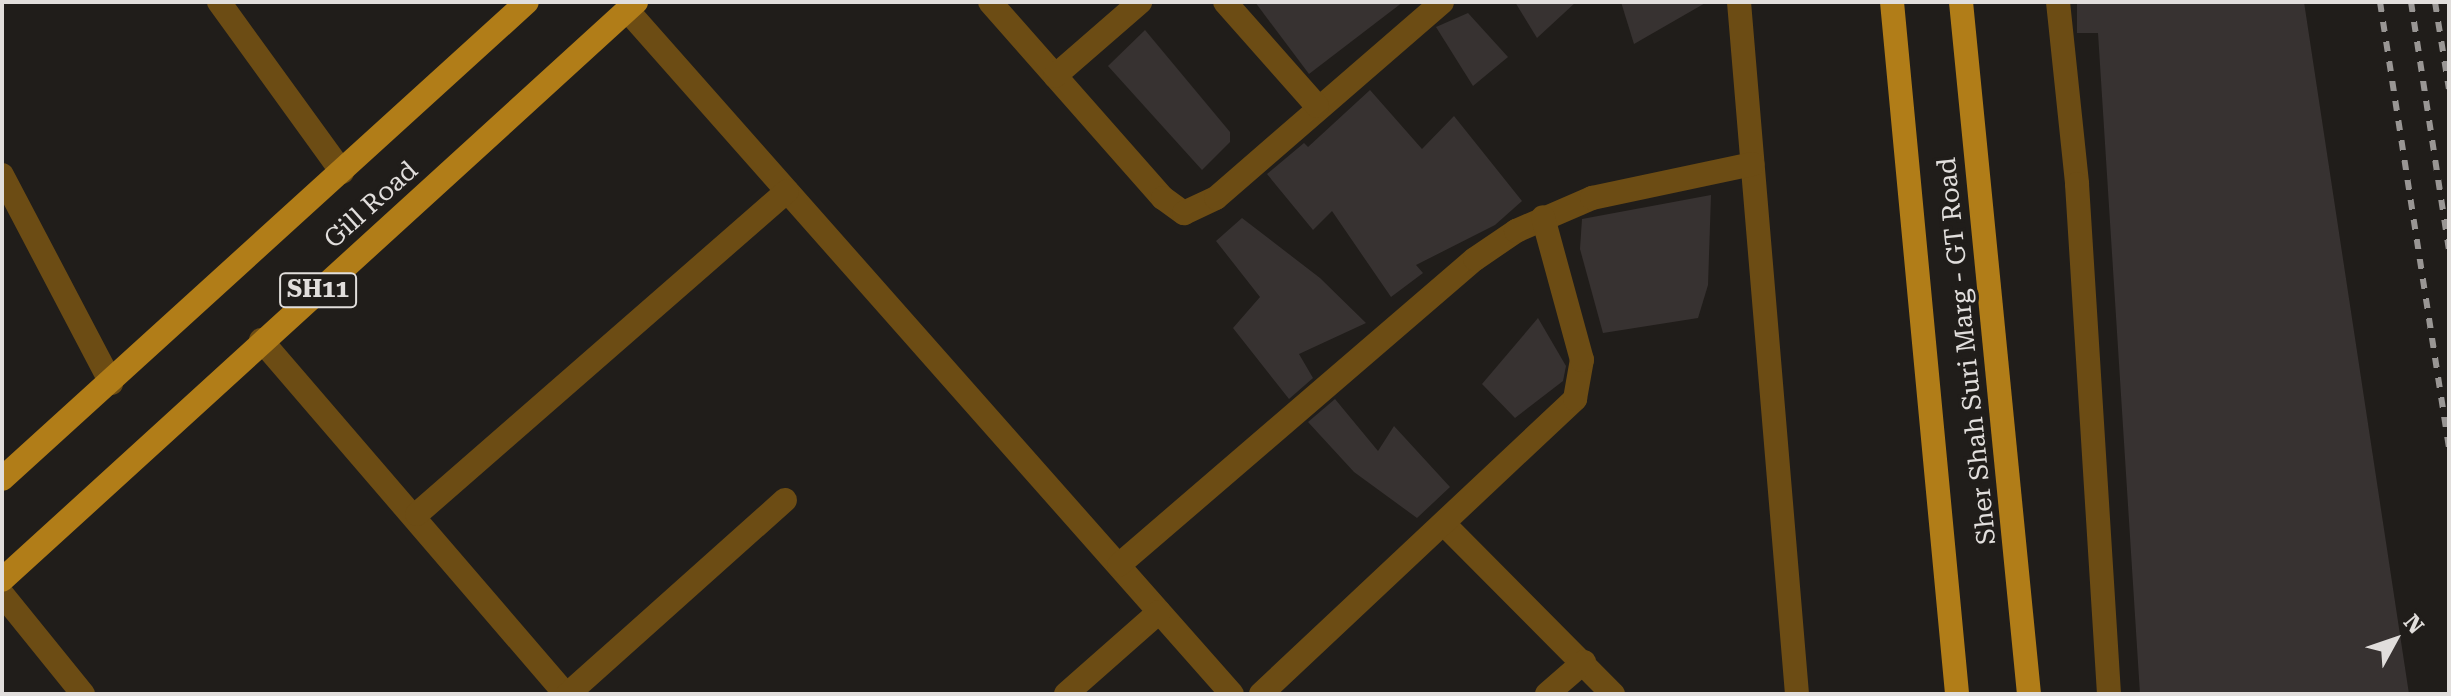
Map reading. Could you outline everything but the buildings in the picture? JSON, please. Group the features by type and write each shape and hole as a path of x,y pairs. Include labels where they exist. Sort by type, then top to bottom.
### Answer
{"main road":[{"name":"Gill Road","path":"4,471 111,383 527,2"},
{"name":"Sher Shah Suri Marg - GT Road","path":"1892,2 1957,694"},
{"name":"Sher Shah Suri Marg - GT Road","path":"1961,2 2029,694"},
{"name":"Gill Road","path":"2,580 261,340 632,6"}],"street":[{"path":"219,2 342,172"},
{"path":"990,2 1184,213 1216,198 1317,106 1442,2"},
{"path":"1055,76 1140,2"},
{"path":"1225,2 1317,106"},
{"path":"1739,2 1797,694"},
{"path":"2058,2 2077,184 2109,694"},
{"path":"632,6 787,191 1232,694"},
{"path":"1119,565 1475,259 1543,217 1592,198 1752,164"},
{"path":"2,175 111,383"},
{"path":"417,514 787,191"},
{"path":"1261,694 1446,526 1575,399 1583,380 1543,217"},
{"path":"261,340 417,514 567,694 785,500"},
{"path":"1446,526 1613,694"},
{"path":"2,594 83,694"},
{"path":"1066,694 1159,612"},
{"path":"1547,694 1584,662"}],"railway":[{"path":"2380,2 2449,449"},
{"path":"2411,2 2449,249"},
{"path":"2435,2 2449,89"}]}
